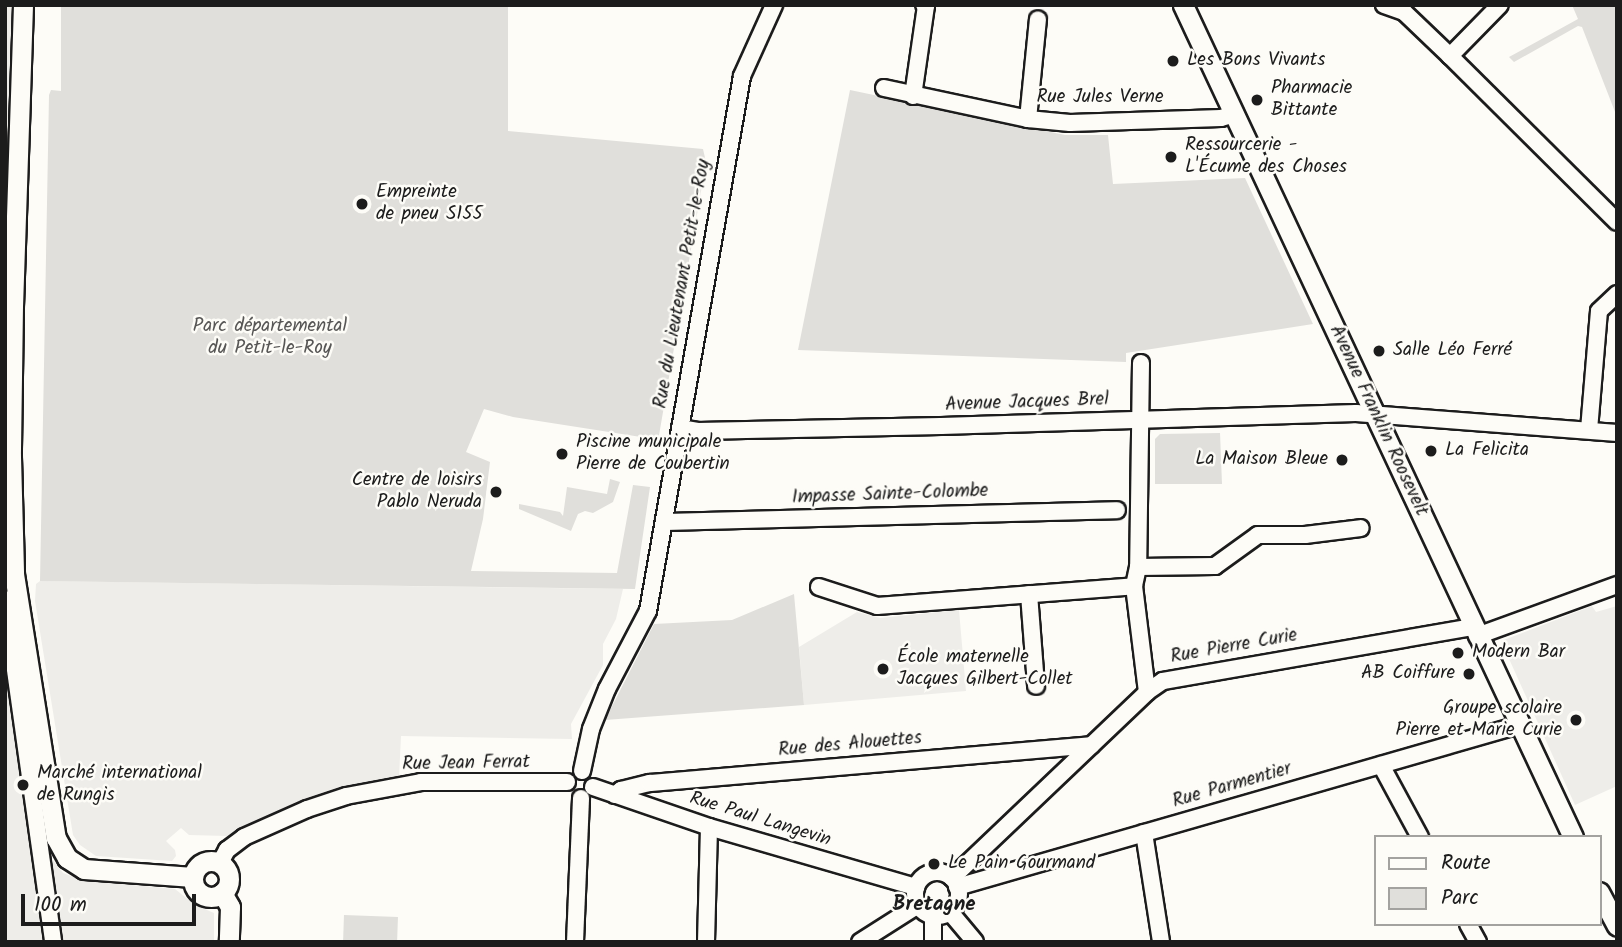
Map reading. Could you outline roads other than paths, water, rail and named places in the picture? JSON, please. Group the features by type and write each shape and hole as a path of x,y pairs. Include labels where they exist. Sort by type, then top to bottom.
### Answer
{"main road":[{"path":"23,5 13,305 11,457 14,561 56,838 67,858 84,869 193,877"},
{"name":"Avenue Franklin Roosevelt","path":"1185,6 1572,835"},
{"path":"204,862 220,863 229,877 222,893 205,896 196,888 193,877 196,868 204,862"},
{"path":"222,893 230,907 229,942"},
{"path":"1601,896 1615,926"}],"street":[{"name":"Rue du Lieutenant Petit-le-Roy","path":"582,771 592,729 607,690 648,611 742,76 775,5"},
{"path":"913,96 926,6 924,5"},
{"path":"1384,5 1404,12 1617,222"},
{"path":"1450,57 1500,5"},
{"path":"1028,119 1038,19"},
{"name":"Rue Jules Verne","path":"884,88 1028,119 1070,123 1221,118 1235,114"},
{"path":"1589,430 1599,311 1617,294"},
{"path":"1141,363 1138,567 1134,586 1147,692"},
{"name":"Avenue Jacques Brel","path":"680,428 698,431 1376,414 1617,433"},
{"name":"Impasse Sainte-Colombe","path":"664,522 1117,510"},
{"path":"1138,567 1215,566 1258,535 1305,536 1360,528"},
{"name":"Rue Pierre Curie","path":"955,883 1091,746 1147,692 1163,681 1475,631 1617,585"},
{"path":"819,587 877,606 1134,586"},
{"path":"1029,594 1036,686"},
{"path":"5,600 53,942"},
{"name":"Rue Parmentier","path":"955,883 1144,833 1519,725"},
{"name":"Rue des Alouettes","path":"615,795 621,790 650,783 1091,746"},
{"path":"1381,765 1419,835"},
{"path":"575,942 587,793 592,779 582,771 574,772 566,782 569,794 587,793"},
{"name":"Rue Jean Ferrat","path":"220,863 227,850 244,837 307,809 346,796 421,782 566,782"},
{"name":"Rue Paul Langevin","path":"587,793 615,795 709,828 916,887"},
{"path":"706,942 709,828"},
{"path":"1144,833 1161,942"},
{"path":"931,873 946,874 955,883 958,900 950,912 933,916 918,905 916,887 925,876 931,873"},
{"path":"860,942 918,905"},
{"path":"950,912 975,942"},
{"path":"933,916 933,942"},
{"path":"1469,926 1478,942"}],"place":[{"name":"Les Bons Vivants","path":"1173,61"},
{"name":"Pharmacie Bittante","path":"1257,100"},
{"name":"Ressourcerie - L'Écume des Choses","path":"1171,157"},
{"name":"Empreinte de pneu S155","path":"362,204"},
{"name":"Salle Léo Ferré","path":"1379,351"},
{"name":"La Felicita","path":"1431,451"},
{"name":"Piscine municipale Pierre de Coubertin","path":"562,454"},
{"name":"La Maison Bleue","path":"1342,460"},
{"name":"Centre de loisirs Pablo Neruda","path":"496,492"},
{"name":"Modern Bar","path":"1458,653"},
{"name":"École maternelle Jacques Gilbert-Collet","path":"883,669"},
{"name":"AB Coiffure","path":"1469,674"},
{"name":"Groupe scolaire Pierre et Marie Curie","path":"1576,720"},
{"name":"Marché international de Rungis","path":"23,785"},
{"name":"Le Pain Gourmand","path":"934,864"}],"district":[{"name":"Bretagne","path":"934,905"}],"park label":[{"name":"Parc départemental du Petit-le-Roy","path":"270,338"}]}
